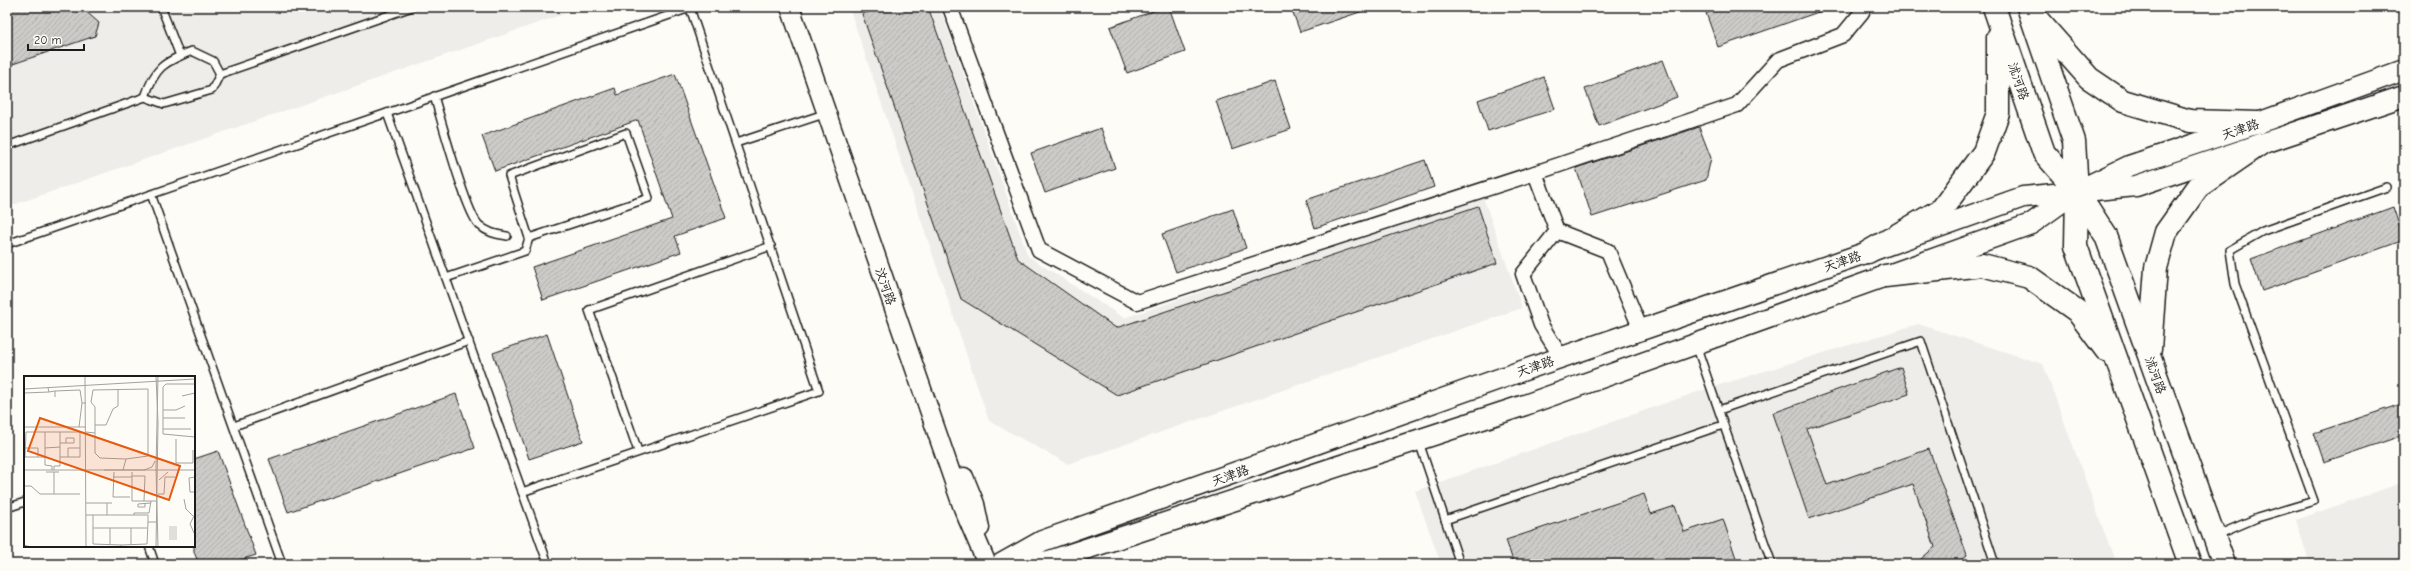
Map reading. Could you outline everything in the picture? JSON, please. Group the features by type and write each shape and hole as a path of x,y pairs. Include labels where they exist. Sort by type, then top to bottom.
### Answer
{"main road":[{"path":"2029,8 2089,78 2123,101 2190,121 2258,123"},
{"name":"沭河路","path":"2029,8 2074,141 2077,191 2076,246 2190,564"},
{"path":"1868,252 1942,209 1984,152 1998,113 1996,13"},
{"name":"沭河路","path":"1996,13 2044,153 2077,191 2106,236 2224,564"},
{"name":"天津路","path":"1030,564 1049,561 1419,441 2031,224 2077,191 2129,166 2258,123 2404,70"},
{"name":"天津路","path":"1001,564 1042,541 1561,357 1868,252 2023,197 2136,186 2404,96"},
{"path":"2149,356 2156,268 2166,232 2198,187 2259,145"},
{"path":"1886,276 1982,265 2029,277 2077,311 2120,368"}],"street":[{"name":"汶河路","path":"790,7 963,508 988,564"},
{"name":"汶河路","path":"800,7 959,465 975,504 988,564"},
{"path":"950,7 1039,250 1137,302 1535,173 1737,105 1778,60 1843,35 1862,12 1860,7"},
{"path":"1535,173 1557,231 1608,251 1641,330"},
{"path":"1557,231 1523,274 1541,325 1561,357"}],"lane":[{"path":"161,7 180,56"},
{"path":"7,146 145,97 164,104 186,99 212,90 220,74 412,7"},
{"path":"7,244 690,8 819,391 638,451 522,492"},
{"path":"145,97 151,78 168,60 192,51 213,61 220,74"},
{"path":"434,96 467,203 478,224 492,234 507,236"},
{"path":"387,113 548,564"},
{"path":"736,143 827,113"},
{"path":"446,278 525,251 529,238 509,176 626,134 649,198 529,238"},
{"path":"2214,537 2257,518 2314,501 2235,284 2230,250 2263,231 2387,187"},
{"path":"150,194 282,564"},
{"path":"638,451 589,310 770,246"},
{"path":"234,426 469,341"},
{"path":"1718,410 1921,341 1995,564"},
{"path":"1695,344 1772,564"},
{"path":"1446,520 1723,425"},
{"path":"1419,441 1460,564"},
{"path":"7,508 24,502"},
{"path":"149,547 155,564"}],"shaded area":[{"path":"7,7 584,7 7,207"},
{"path":"849,7 940,7 1028,256 1124,318 1483,197 1522,308 1068,464 989,421"},
{"path":"1918,324 2043,364 2116,564 1441,564 1415,491 1700,391"},
{"path":"2404,482 2404,564 2310,564 2296,520"}],"building":[{"path":"7,7 81,7 99,23 95,36 7,66"},
{"path":"882,7 928,7 1018,259 1116,328 1478,206 1497,263 1117,395 961,299 862,14"},
{"path":"1164,7 1169,7 1185,52 1127,73 1110,27"},
{"path":"1291,7 1365,7 1366,10 1300,32"},
{"path":"1722,7 1826,7 1827,9 1718,47 1706,13"},
{"path":"1663,60 1677,97 1599,126 1585,89"},
{"path":"675,74 726,218 675,236 681,252 543,300 532,267 672,219 638,120 495,171 482,136 615,88 617,95"},
{"path":"1544,77 1555,109 1488,131 1478,100"},
{"path":"1275,81 1291,129 1232,149 1216,101"},
{"path":"1699,127 1711,158 1706,180 1592,217 1576,168"},
{"path":"1101,128 1115,168 1045,193 1031,153"},
{"path":"1425,160 1434,187 1315,228 1306,200"},
{"path":"2393,207 2404,240 2262,291 2251,259"},
{"path":"1233,209 1246,248 1176,272 1162,234"},
{"path":"547,334 583,441 529,459 493,353"},
{"path":"1901,367 1909,394 1807,429 1827,485 1929,449 1967,555 1957,564 1915,564 1935,547 1913,484 1809,519 1773,413"},
{"path":"456,394 475,448 288,512 269,459"},
{"path":"2404,403 2404,435 2324,462 2314,433"},
{"path":"218,451 256,555 227,564 199,564 194,552 195,459"},
{"path":"1644,494 1651,514 1675,506 1684,532 1723,519 1738,564 1514,564 1506,540"}]}
